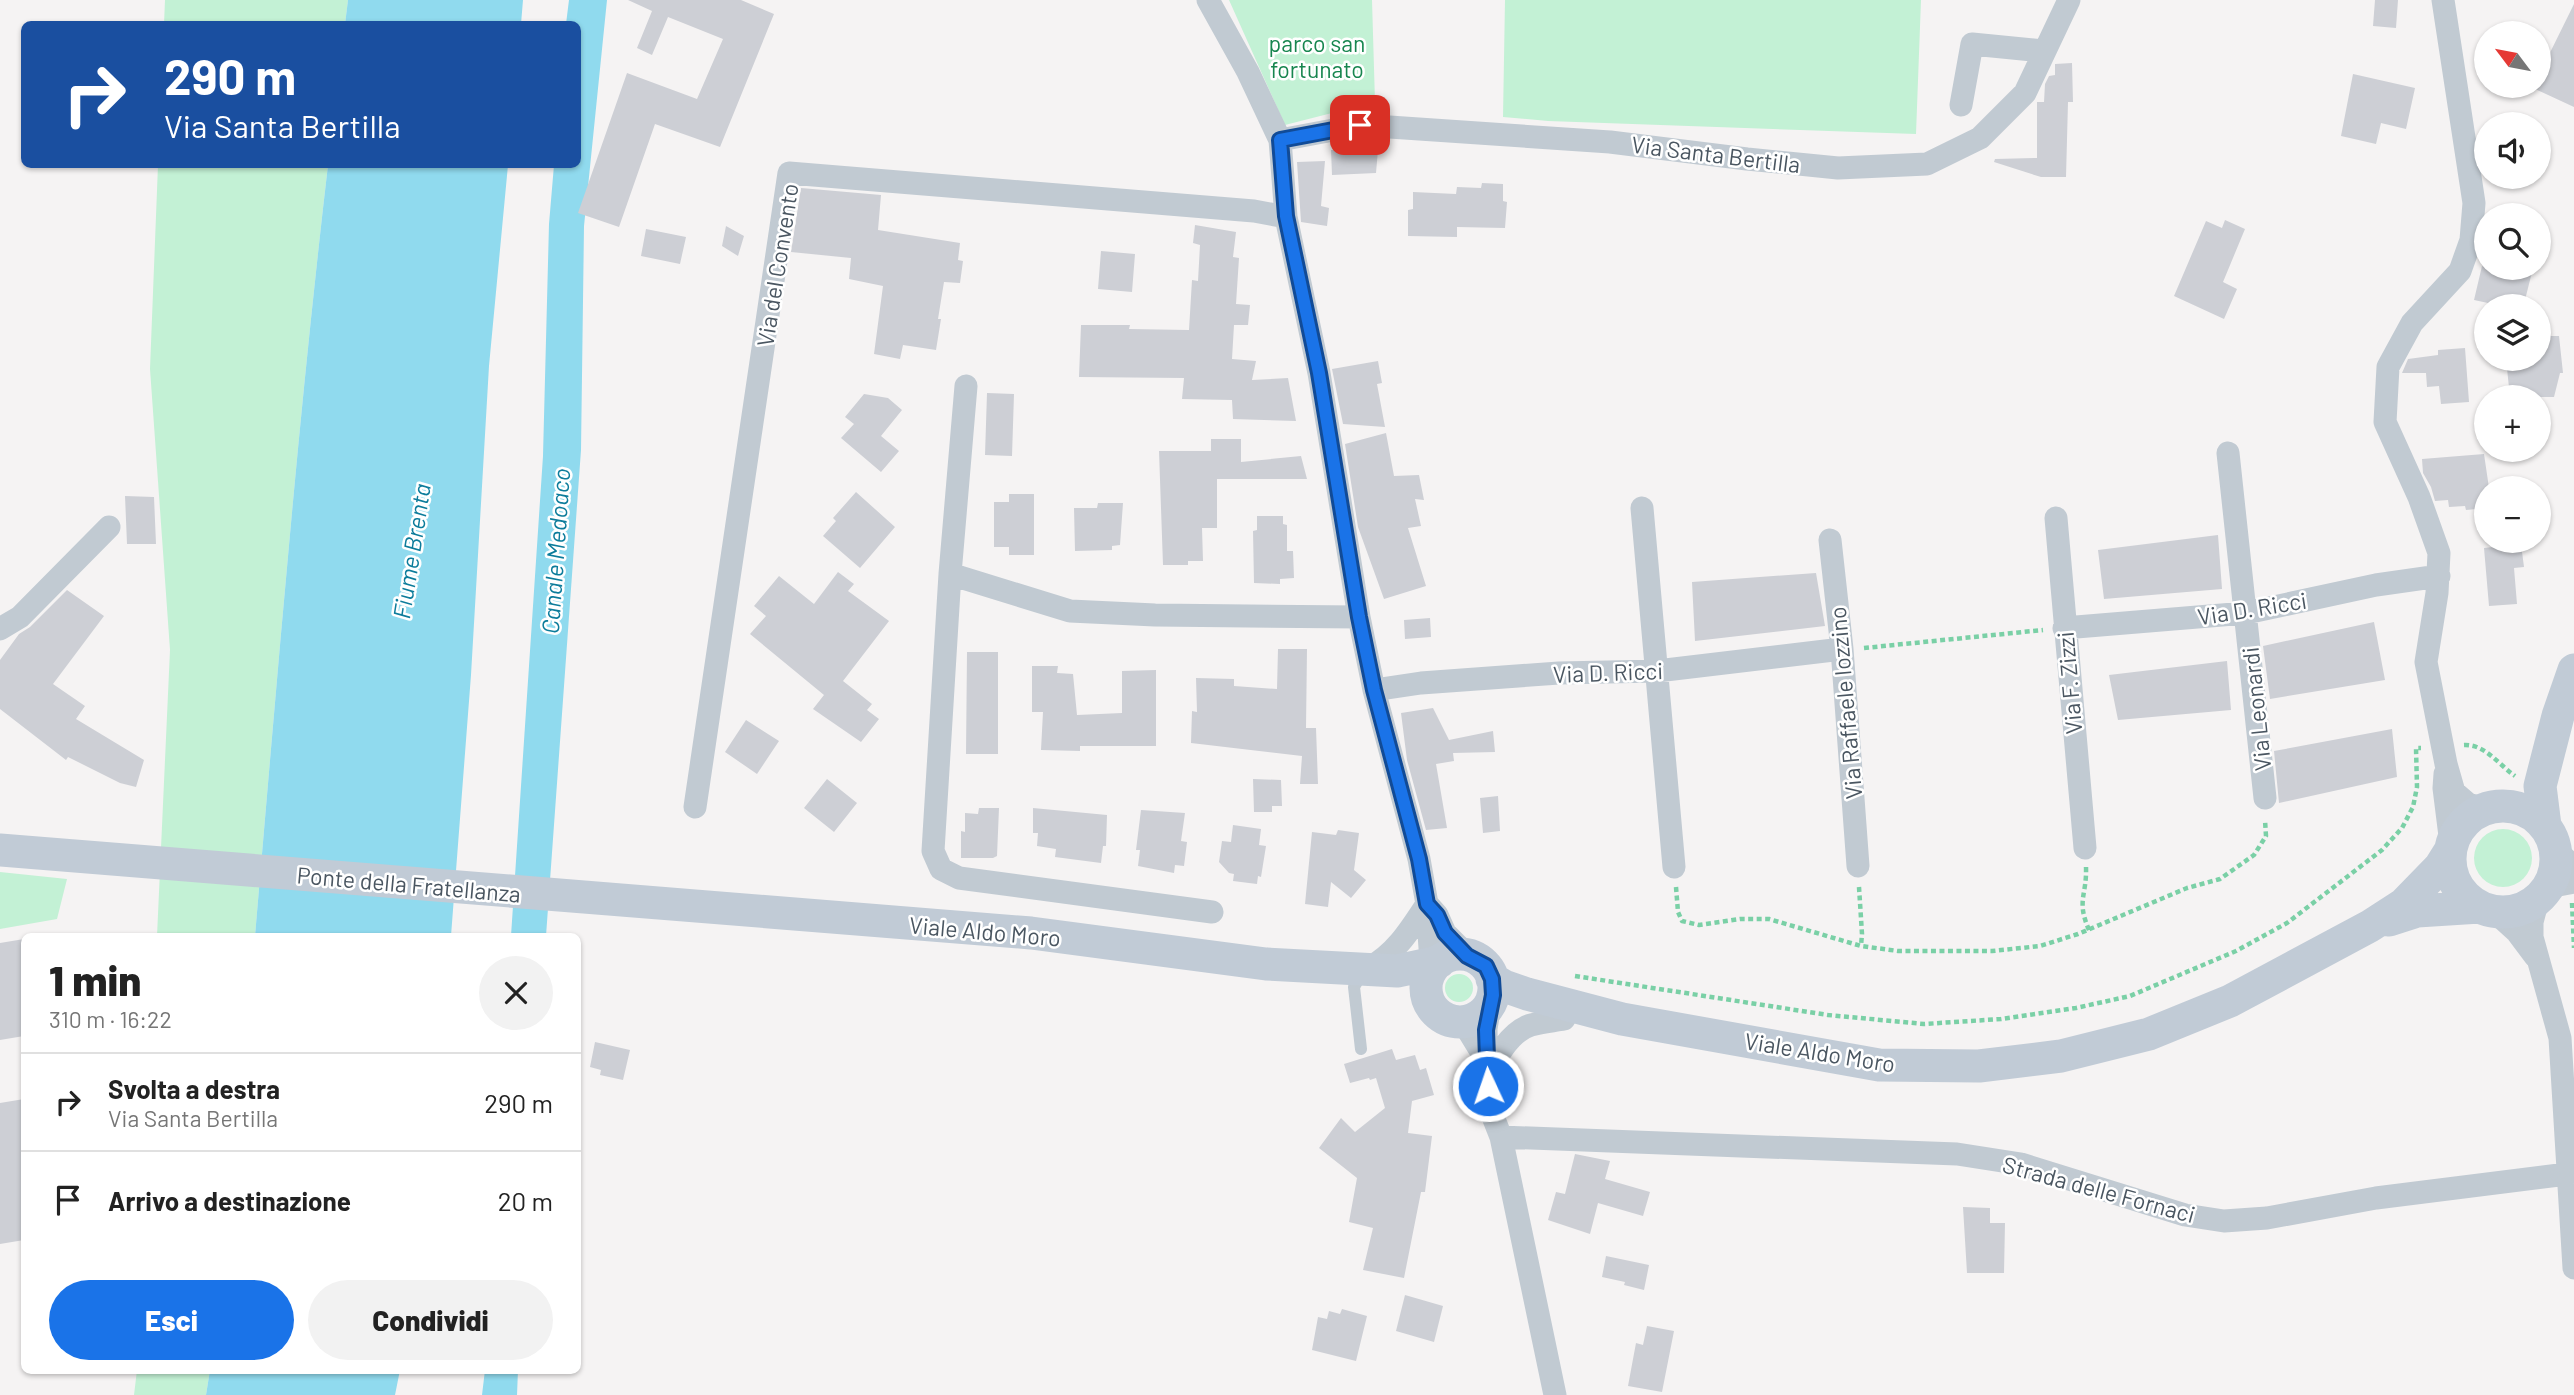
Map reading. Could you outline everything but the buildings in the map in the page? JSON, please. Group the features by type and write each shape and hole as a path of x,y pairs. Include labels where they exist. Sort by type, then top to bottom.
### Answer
{"main road":[{"name":"Viale Aldo Moro","path":"2370,926 2417,911 2518,910 2559,891 2554,876 2558,848 2540,786 2558,716 2574,670"},
{"name":"Viale Aldo Moro","path":"1484,1002 1504,986 1622,1019 1880,1065 1979,1066 2061,1056 2148,1034 2218,1006 2370,926 2404,904 2440,867 2464,823 2492,807 2518,779 2558,716"},
{"path":"2492,807 2517,807 2533,814 2558,848"},
{"path":"2450,848 2453,878 2468,900 2487,910"},
{"name":"Ponte della Fratellanza","path":"0,850 703,907"},
{"name":"Viale Aldo Moro","path":"703,907 1031,933 1266,964 1361,978 1429,1004"},
{"name":"Viale Aldo Moro","path":"1361,978 1453,959"},
{"path":"1453,959 1486,966 1484,1002 1443,1018 1429,1004 1427,981 1431,971 1453,959"},
{"name":"Viale Aldo Moro","path":"1484,1002 1525,1013 1563,1019 1622,1019"}],"street":[{"path":"1208,0 1248,72 1280,140 1286,216 1319,373 1359,617 1374,690 1419,859 1427,904 1430,948 1453,959"},
{"name":"Via Santa Bertilla","path":"1280,140 1360,125 1610,142 1838,168 1927,164 1980,138 2025,93 2069,0"},
{"path":"2443,0 2474,203 2471,240 2460,271 2412,323 2388,367 2385,422 2419,497 2439,552 2439,576 2426,662 2454,792 2469,804 2492,807"},
{"path":"1961,105 1972,44 2043,51"},
{"name":"Via del Convento","path":"695,807 789,173 1254,211 1286,216"},
{"path":"966,386 950,573 933,851 941,869 959,878 1212,912"},
{"name":"Via Leonardi","path":"2228,453 2265,798"},
{"path":"1642,508 1674,867"},
{"name":"Via F. Zizzi","path":"2056,518 2085,848"},
{"path":"0,629 20,617 109,527"},
{"name":"Via Raffaele Iozzino","path":"1830,540 1842,649 1858,866"},
{"path":"950,573 1070,611 1156,615 1359,617"},
{"name":"Via D. Ricci","path":"2064,628 2246,613 2376,585 2439,576"},
{"name":"Via D. Ricci","path":"1374,690 1420,683 1559,673 1657,671 1842,649"},
{"path":"2445,755 2444,788 2450,848"},
{"path":"2559,891 2532,922 2538,960 2560,1038 2573,1256"},
{"path":"1361,978 1402,943 1427,904"},
{"path":"2487,910 2517,932 2538,960"},
{"path":"1484,1002 1485,1058 1490,1110 1501,1137 1555,1395"},
{"path":"1484,1002 1485,1058"},
{"name":"Viale Aldo Moro","path":"1488,1086 1491,1066 1510,1040 1528,1025 1563,1019"},
{"name":"Strada delle Fornaci","path":"1501,1137 1957,1154 2021,1164 2185,1215 2224,1221 2267,1218 2376,1198 2567,1174"}],"lane":[{"path":"1361,978 1361,1049"}],"path":[{"path":"1842,649 2064,628"},
{"path":"1572,975 1828,1015 1924,1024 2001,1019 2076,1009 2130,996 2236,951 2287,923 2374,857 2402,828 2413,807 2417,787 2416,748 2445,755 2474,745 2483,748 2518,779"},
{"path":"1674,867 1678,912 1682,921 1699,925 1740,919 1769,919 1861,946 1898,951 1992,951 2040,946 2090,930 2187,888 2220,879 2254,855 2266,836 2265,798"},
{"path":"2085,848 2087,882 2081,912 2090,930"},
{"path":"1858,866 1861,946"},
{"path":"2559,891 2572,897 2574,948"}],"green space":[{"path":"165,0 348,0 345,21 164,21"},
{"name":"parco san fortunato","path":"1229,0 1372,0 1375,102 1285,125"},
{"path":"1505,0 1921,0 1916,134 1548,121 1503,117"},
{"path":"158,168 328,168 298,454 255,933 157,933 170,650 150,369"},
{"path":"2503,829 2519,834 2527,842 2532,858 2527,874 2519,882 2503,887 2487,882 2479,874 2474,858 2479,842 2487,834"},
{"path":"0,872 67,879 57,919 0,929"},
{"path":"1459,974 1469,978 1473,988 1469,998 1459,1002 1449,998 1445,988 1449,978"},
{"path":"137,1374 209,1374 206,1395 134,1395"}],"water":[{"path":"348,0 523,0 521,21 345,21"},
{"name":"Canale Medoaco","path":"569,0 607,0 584,226 581,450 546,933 511,933 543,456 549,224 554,168 581,168 581,21 566,21"},
{"name":"Fiume Brenta","path":"328,168 508,168 489,366 471,675 451,933 255,933"},
{"path":"209,1374 399,1374 395,1395 206,1395"},
{"path":"485,1374 518,1374 517,1395 482,1395"}],"route":[{"path":"1360,125 1280,140 1286,216 1319,373 1359,617 1374,690 1419,859 1427,904 1437,915 1445,933 1467,956 1486,966 1492,979 1493,995 1486,1030 1488,1086"}]}
